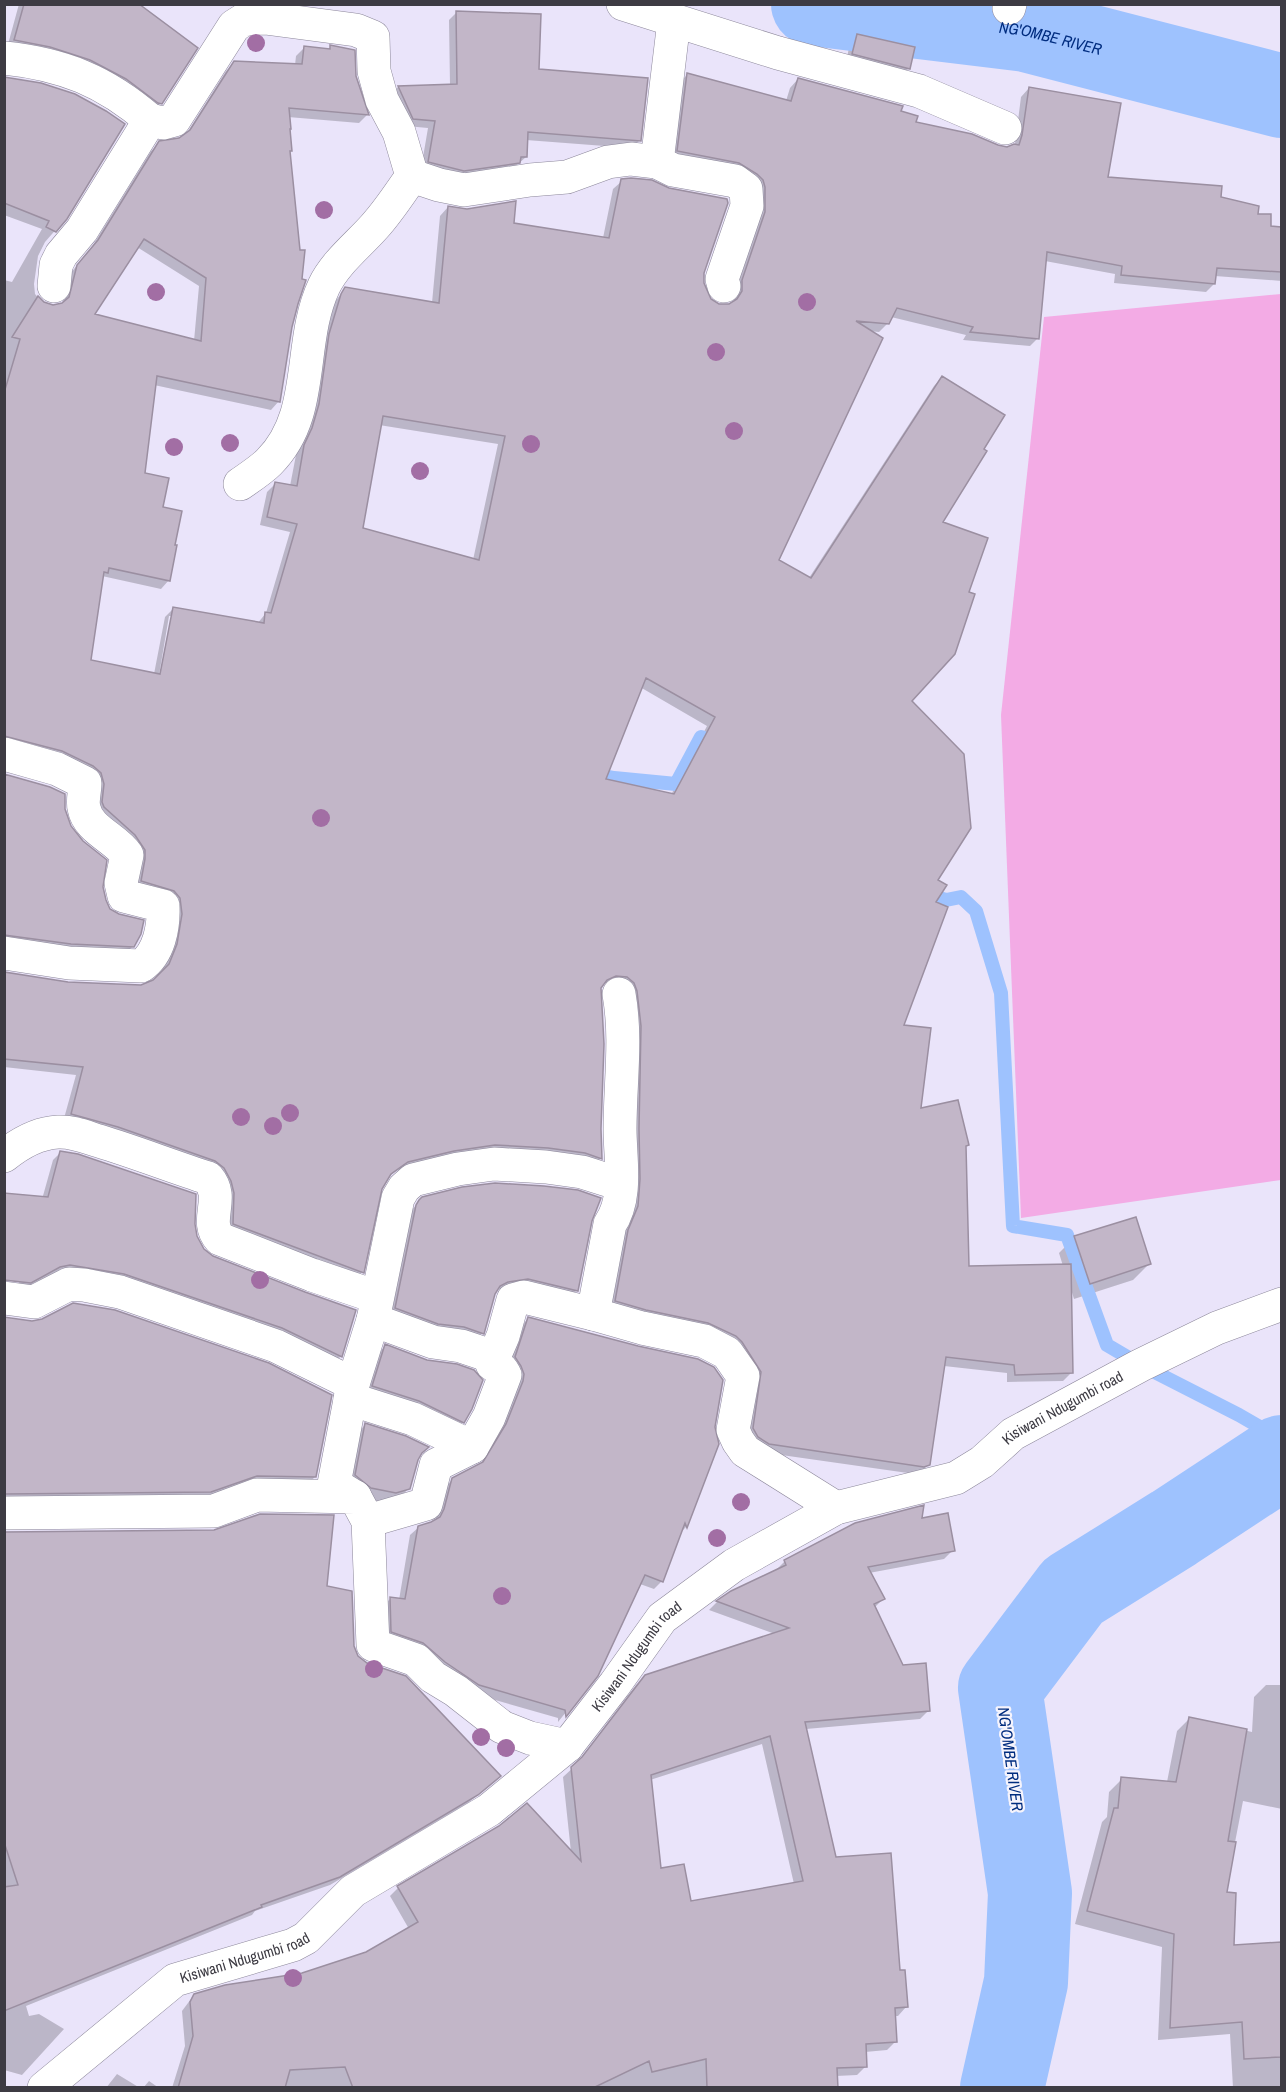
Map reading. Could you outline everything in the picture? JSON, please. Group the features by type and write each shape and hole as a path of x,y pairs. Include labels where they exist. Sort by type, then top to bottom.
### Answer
{"street":[{"path":"623,4 778,53 920,91 1005,128"},
{"path":"4,58 53,66 96,81 128,101 150,120 163,123 174,120 234,26 245,19 265,18 356,30 373,37 374,71 382,100 399,132 412,176"},
{"path":"657,162 674,21"},
{"path":"54,286 56,265 61,255 82,230 150,120"},
{"path":"412,176 464,190 567,177 608,162 631,159 657,162 673,170 735,181 746,189 747,206 722,279 724,286"},
{"path":"240,484 269,463 285,442 296,422 315,308 324,284 347,255 374,227 412,176"},
{"path":"4,754 57,769 85,783 84,809 94,826 122,847 127,855 122,883 124,896 163,906 164,915 157,945 150,960 141,966 69,963 4,953"},
{"path":"593,1314 610,1224 616,1214 620,1185 623,1018 619,994"},
{"path":"4,1156 17,1145 38,1136 59,1132 77,1134 116,1146 208,1178 216,1192 213,1226 220,1239 312,1275 434,1342 461,1346 494,1357"},
{"path":"567,1746 530,1738 502,1726 456,1691 433,1677 416,1660 373,1645 362,1509 334,1484 352,1392 375,1309 398,1198 404,1188 413,1180 458,1169 494,1164 582,1172 620,1185"},
{"path":"4,1298 34,1302 69,1284 120,1293 276,1346 352,1392 472,1447"},
{"path":"4,1513 214,1511 257,1495 362,1509 426,1504 436,1465 472,1447 489,1417 504,1375 502,1370 492,1364 494,1357 503,1336 513,1300 524,1297 642,1328 704,1341 728,1353 743,1376 733,1430 738,1441 745,1451 836,1508"},
{"name":"Kisiwani Ndugumbi road","path":"44,2088 175,1980 293,1945 306,1938 353,1891 489,1810 567,1746 662,1618 734,1564 836,1508 956,1478 982,1462 1013,1434 1082,1397 1217,1328 1281,1304"}],"shaded area":[{"path":"1281,294 1281,1180 1021,1218 1001,715 1044,317"}],"building":[{"path":"24,4 139,4 198,48 162,104 158,103 126,79 90,60 50,47 14,40"},
{"path":"456,11 541,14 539,69 648,78 641,141 528,132 527,157 521,157 520,163 464,171 428,162 435,121 413,119 398,86 457,84"},
{"path":"857,34 915,47 910,69 852,54"},
{"path":"330,45 355,50 356,76 369,115 289,108 292,151 290,151 300,250 305,250 302,279 306,280 292,327 280,402 157,376 145,473 169,478 163,507 182,511 170,581 109,568 108,573 104,572 91,660 160,674 173,607 264,623 265,612 271,613 297,524 267,517 275,482 297,486 304,445 319,404 329,334 341,294 345,287 439,303 448,206 467,209 516,201 514,223 609,238 621,179 652,180 669,188 727,199 728,203 704,273 704,283 711,299 719,304 729,304 737,299 742,291 742,280 765,212 765,187 763,180 757,174 739,163 677,151 687,73 791,101 798,78 903,106 901,111 918,116 916,122 972,134 1007,147 1014,144 1019,145 1029,87 1121,103 1108,177 1222,186 1221,197 1259,206 1258,214 1271,214 1271,226 1281,227 1281,272 1217,268 1215,284 1121,275 1122,266 1047,252 1039,339 970,332 973,327 897,308 889,324 856,321 883,338 779,560 811,578 942,376 1005,415 984,449 987,451 943,522 988,538 969,592 975,594 955,654 912,701 964,754 971,828 938,880 947,885 936,902 948,907 904,1025 931,1028 921,1108 958,1100 969,1145 966,1146 969,1266 1071,1264 1073,1373 1015,1375 1014,1365 946,1357 930,1465 924,1467 769,1444 758,1437 753,1428 761,1372 736,1336 708,1323 615,1301 628,1230 638,1206 640,1179 641,1026 637,991 634,983 627,977 616,976 607,980 601,988 604,1044 602,1159 585,1153 548,1148 495,1145 454,1151 408,1162 391,1174 382,1189 364,1273 233,1224 234,1193 231,1181 224,1168 215,1161 118,1127 71,1114 83,1067 4,1059 4,972 68,982 141,985 153,980 169,964 177,944 182,914 180,898 174,891 141,881 145,850 135,835 104,807 102,802 104,784 101,773 93,766 62,751 4,736 4,393 20,339 12,337 38,296 44,302 53,305 62,303 69,297 77,265 98,240 159,141 179,138 190,130 234,61 302,64 304,46 330,49","holes":["144,239 206,278 201,341 95,314","383,416 505,436 479,560 363,528","646,678 715,717 674,794 606,779"]},
{"path":"4,77 41,83 75,94 125,124 67,219 56,232 46,227 49,221 4,203"},
{"path":"4,774 50,787 65,794 65,809 71,826 83,841 107,860 103,887 110,909 119,914 144,920 141,934 134,947 71,944 4,935"},
{"path":"60,1151 78,1154 196,1194 197,1236 204,1249 213,1256 356,1310 342,1357 282,1328 124,1274 70,1265 60,1267 31,1283 4,1280 4,1193 48,1197"},
{"path":"495,1183 578,1190 601,1198 592,1221 578,1291 528,1279 508,1282 500,1286 495,1294 484,1334 464,1327 438,1324 395,1308 416,1205 419,1200 422,1197 462,1187"},
{"path":"1136,1217 1151,1264 1090,1284 1074,1236"},
{"path":"73,1303 115,1310 269,1363 332,1395 316,1477 257,1476 211,1492 4,1494 4,1317 32,1321 42,1319"},
{"path":"528,1317 698,1359 714,1367 723,1380 715,1427 719,1444 687,1528 685,1523 663,1582 645,1575 598,1676 566,1717 565,1710 479,1685 445,1662 423,1643 391,1632 390,1597 405,1599 418,1526 440,1517 452,1478 483,1462 506,1424 523,1381 524,1374 515,1357"},
{"path":"385,1344 427,1360 457,1364 474,1370 483,1380 464,1423 419,1401 372,1386"},
{"path":"365,1423 406,1436 429,1447 418,1460 410,1489 396,1493 371,1488 355,1475"},
{"path":"924,1505 922,1518 948,1513 955,1551 868,1567 885,1599 874,1604 903,1665 926,1663 930,1711 805,1722 836,1857 891,1853 900,1970 905,1970 908,2007 895,2008 897,2042 866,2044 867,2067 837,2068 838,2088 707,2088 706,2059 652,2072 649,2061 593,2088 353,2088 345,2067 290,2070 285,2088 178,2088 193,2036 190,2002 194,1994 225,1985 302,1973 366,1952 418,1922 397,1886 499,1826 527,1803 581,1861 571,1767 582,1757 645,1675 789,1628 716,1601 731,1591 786,1565 784,1560 855,1523","holes":["770,1736 803,1881 691,1901 684,1864 661,1868 651,1775"]},
{"path":"260,1514 334,1515 327,1586 352,1591 354,1646 358,1656 367,1663 406,1676 501,1776 478,1795 340,1877 261,1905 262,1907 4,2011 4,1887 18,1885 4,1842 4,1532 214,1530"},
{"path":"1189,1717 1247,1729 1228,1841 1236,1842 1227,1892 1236,1893 1234,1945 1281,1942 1281,2057 1244,2059 1242,2022 1170,2028 1174,1934 1087,1911 1114,1808 1118,1808 1121,1777 1176,1782"}],"waterway":[{"name":"NG'OMBE RIVER","path":"813,4 1026,30 1282,96"},
{"path":"589,773 614,778 676,784 701,737 721,746"},
{"path":"922,893 946,900 961,897 976,911 1001,993 1013,1226 1067,1235 1107,1345 1282,1440"},
{"name":"NG'OMBE RIVER","path":"1002,2088 1026,1982 1030,1893 1000,1688 1073,1591 1282,1457"}]}
